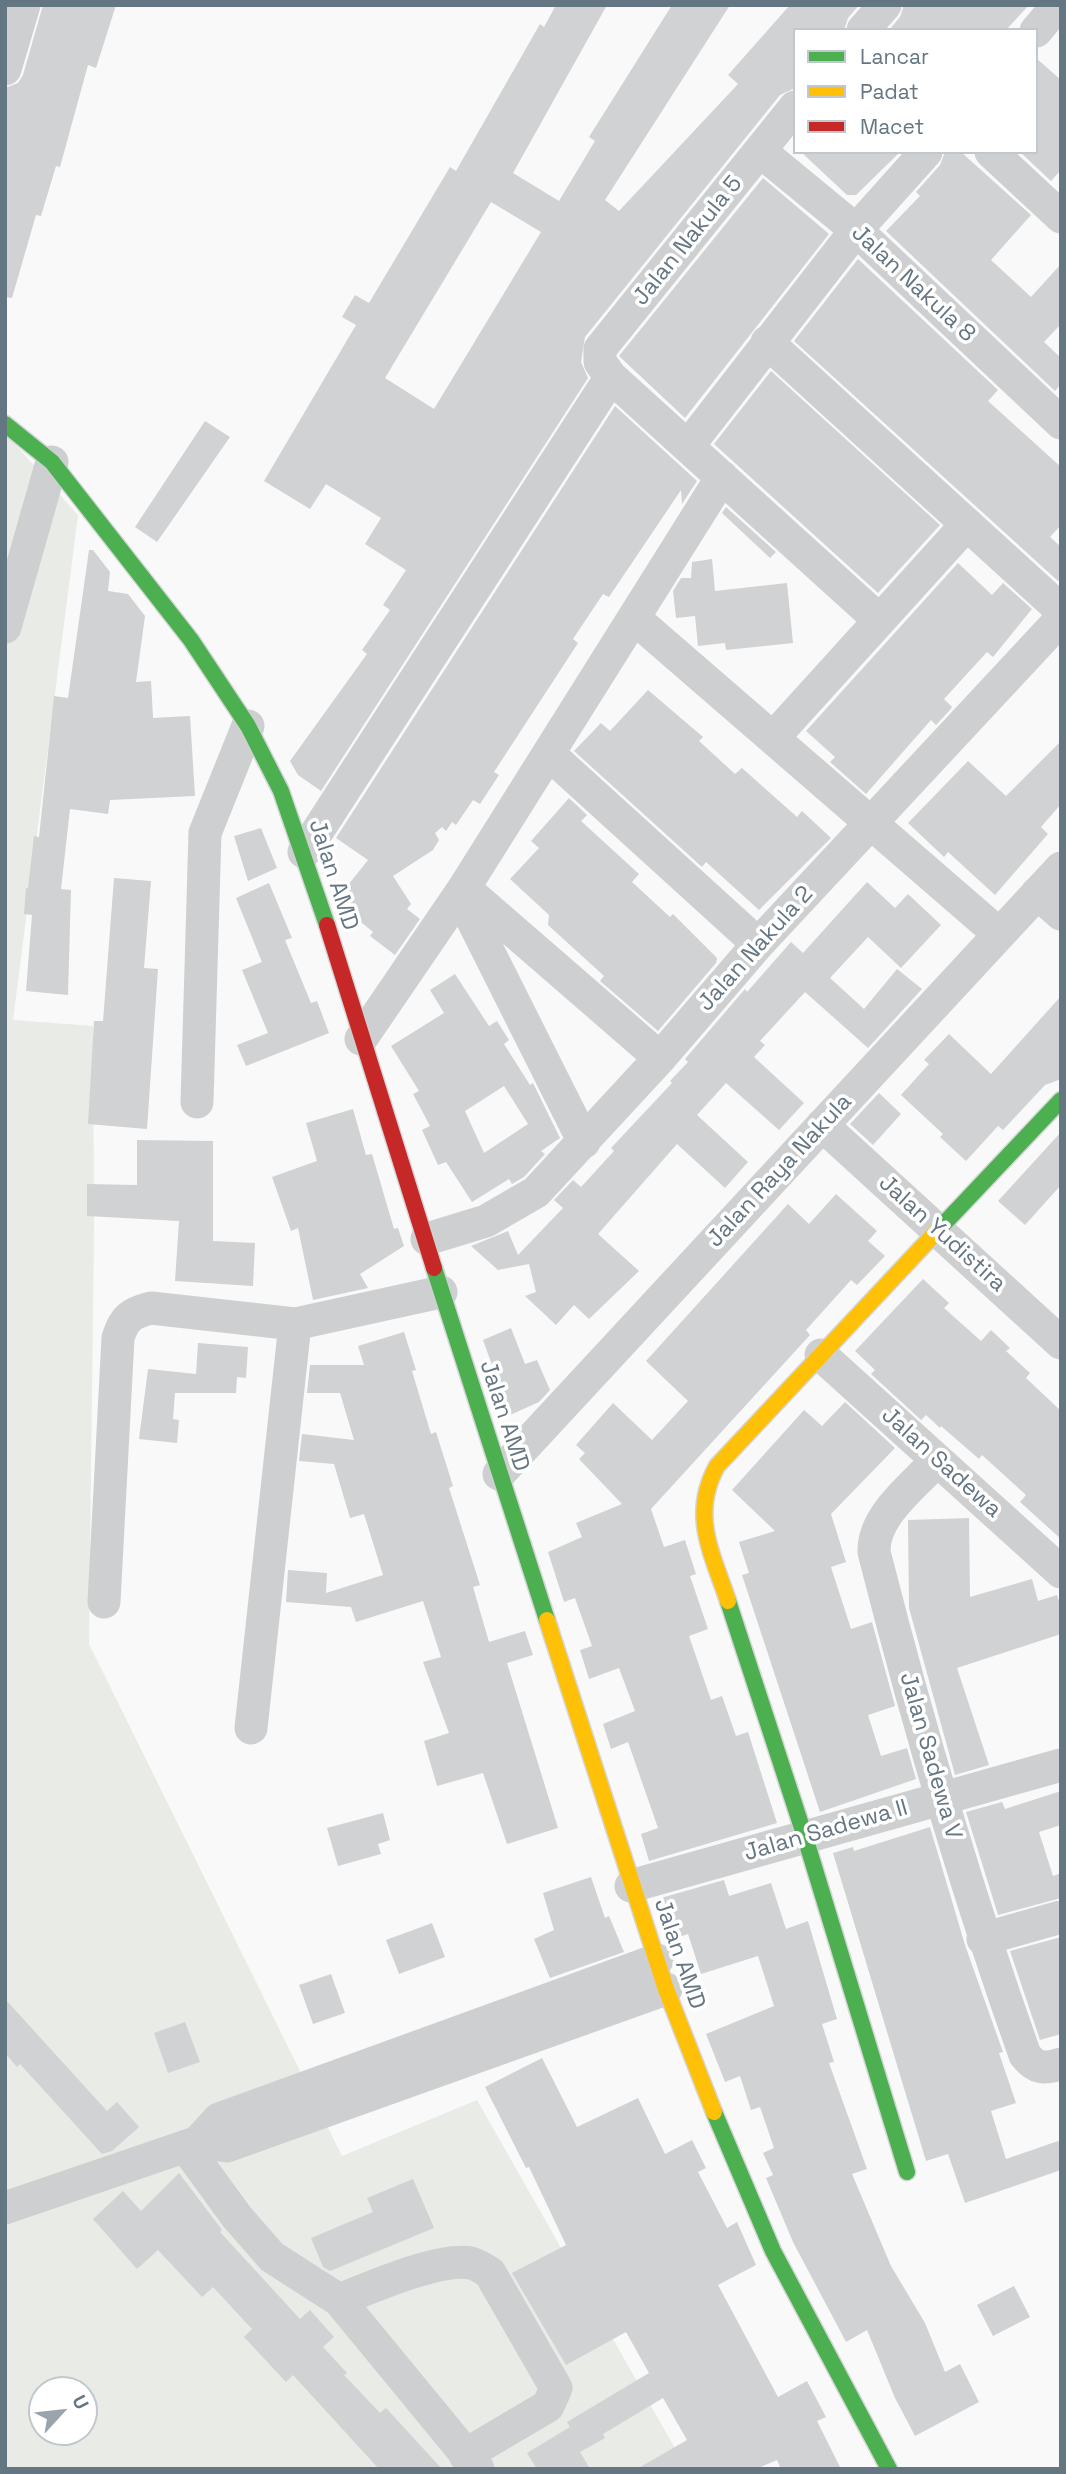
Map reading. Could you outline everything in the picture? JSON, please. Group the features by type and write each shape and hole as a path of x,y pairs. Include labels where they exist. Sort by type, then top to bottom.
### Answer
{"street":[{"path":"5,69 24,5"},
{"path":"865,28 885,5"},
{"name":"Jalan Nakula 5","path":"611,377 600,362 600,349 793,110"},
{"name":"Jalan Nakula 8","path":"760,151 856,230 1058,414"},
{"path":"689,445 856,230 924,154"},
{"path":"993,154 1061,217"},
{"path":"768,342 1061,610"},
{"path":"304,852 611,377 689,445 878,620"},
{"name":"Jalan AMD","path":"5,424 52,462 191,640 248,726 281,791 304,852 499,1474 662,1975 699,2077 763,2229 889,2469"},
{"path":"5,627 52,462"},
{"path":"361,1039 462,891 722,477"},
{"path":"773,738 967,524"},
{"path":"634,618 872,821 999,934"},
{"name":"Jalan Nakula 2","path":"427,1240 486,1221 536,1192 660,1058 758,944 1061,620"},
{"path":"197,1102 205,833 248,726"},
{"path":"549,754 758,944"},
{"name":"Jalan Raya Nakula","path":"499,1474 999,934 1049,904 1061,868"},
{"path":"462,891 660,1058"},
{"path":"462,891 584,1142"},
{"path":"907,2172 805,1837 706,1535 700,1507 705,1487 717,1466 1061,1100"},
{"name":"Jalan Yudistira","path":"822,1125 938,1231 1058,1334"},
{"path":"104,1602 118,1338 123,1321 135,1312 151,1308 295,1324 441,1292"},
{"path":"251,1728 295,1324"},
{"name":"Jalan Sadewa","path":"821,1355 1061,1572"},
{"name":"Jalan Sadewa V","path":"937,1460 880,1523 874,1540 900,1656 983,1938 1025,2055 1047,2065"},
{"name":"Jalan Sadewa II","path":"631,1886 1061,1765"},
{"path":"983,1938 1061,1917"},
{"path":"5,2208 192,2145 227,2146 662,1975"},
{"path":"192,2145 237,2217 272,2257 339,2300 471,2462 548,2406 556,2388 490,2273 478,2266 461,2262 416,2272 339,2300"}],"shaded area":[{"path":"5,433 78,515 13,1020 93,1026 94,1227 89,1644 342,2156 477,2100 680,2457 696,2469 5,2469"}],"building":[{"path":"43,5 116,5 96,68 88,65 60,167 56,166 41,216 36,215 12,298 5,297 5,88 18,83 23,75"},
{"path":"556,5 607,5 513,173 559,201 595,141 589,137 672,5 730,5 605,200 619,211 738,84 728,75 790,5 859,5 848,18 845,28 793,28 793,89 780,95 585,337 581,362 588,378 321,791 298,775 290,761 367,654 362,650 390,610 383,605 406,570 365,544 381,518 326,484 310,509 264,481 356,325 342,317 355,295 369,303 450,167 456,171 540,24 544,27","holes":["491,202 541,232 434,409 385,378"]},
{"path":"904,5 1029,5 1008,28 891,28 900,17"},
{"path":"1038,60 1061,80 1061,170 1051,181 1022,154 1038,154"},
{"path":"803,154 898,154 856,195 847,195"},
{"path":"944,154 963,154 1031,215 991,260 1031,297 1061,264 1061,324 1044,342 1061,358 1061,384 1055,391 886,231 920,196 916,192 940,165"},
{"path":"763,178 829,234 685,418 619,356"},
{"path":"858,259 998,390 988,401 1061,467 1061,525 1050,537 1061,547 1061,578 1058,581 794,341"},
{"path":"771,371 940,525 878,593 714,444"},
{"path":"615,406 697,481 682,504 681,490 609,597 603,594 573,639 578,643 494,772 499,775 480,804 473,800 456,825 452,822 446,831 442,827 435,833 439,840 433,850 393,876 411,904 407,909 420,919 395,955 370,936 373,932 344,908 340,895 368,860 336,838"},
{"path":"205,421 230,437 157,542 135,527"},
{"path":"726,507 776,552 770,558 722,513"},
{"path":"89,550 93,550 110,572 108,591 128,594 145,616 136,682 151,681 153,718 190,716 195,796 110,800 108,814 70,809 61,889 71,890 68,995 26,991 32,915 24,914 34,836 39,837 54,696 68,698"},
{"path":"712,559 715,591 787,583 793,643 726,650 725,643 698,646 695,616 676,618 673,591 681,578 691,578 692,562"},
{"path":"958,563 992,595 1003,583 1032,609 993,657 987,652 944,699 952,707 949,711 936,725 931,720 866,794 830,762 835,757 806,731"},
{"path":"648,690 703,737 699,741 735,774 742,768 797,817 802,811 831,838 759,910 706,862 702,867 574,751 601,723 610,731"},
{"path":"1061,741 1061,804 1041,827 1048,834 995,895 948,852 944,857 908,823 968,761 1006,796"},
{"path":"569,798 587,815 581,821 639,874 632,882 670,917 673,914 717,958 716,963 658,1031 600,981 604,976 548,925 549,915 510,879 539,848 531,841"},
{"path":"261,828 277,868 248,881 234,836"},
{"path":"114,878 151,881 144,968 158,969 147,1129 88,1124 94,1021 103,1021"},
{"path":"867,882 895,908 908,894 941,925 901,968 868,937 830,978 864,1009 897,969 922,989 868,1048 805,992 760,1041 765,1045 754,1057 804,1103 779,1130 726,1083 697,1115 748,1162 725,1188 677,1144 598,1234 639,1271 589,1319 574,1305 556,1325 525,1296 536,1292 529,1264 498,1270 471,1246 508,1231 518,1255 563,1208 554,1200 573,1180 581,1187 614,1151 611,1148 672,1083 670,1081 688,1062 685,1059 745,989 747,992 791,942 803,953"},
{"path":"269,883 292,938 285,940 311,1003 317,1001 329,1033 246,1066 237,1045 268,1033 242,970 262,962 236,898"},
{"path":"455,974 489,1026 497,1021 509,1040 504,1044 530,1085 533,1083 560,1138 541,1151 545,1154 524,1177 512,1184 509,1179 472,1202 446,1162 438,1165 422,1130 430,1126 413,1094 419,1091 391,1046 444,1013 430,990","holes":["504,1086 528,1124 484,1153 465,1111"]},
{"path":"1061,996 1061,1079 1045,1085 1003,1130 998,1126 966,1161 940,1137 943,1134 901,1095 929,1064 924,1060 949,1034 991,1074"},
{"path":"879,1093 901,1114 873,1145 850,1124"},
{"path":"353,1109 366,1155 372,1154 394,1229 398,1228 404,1246 360,1274 368,1288 313,1300 298,1228 291,1231 272,1177 317,1161 306,1123"},
{"path":"1061,1132 1061,1185 1025,1225 998,1201"},
{"path":"137,1140 213,1141 213,1241 255,1243 253,1286 175,1281 179,1221 87,1216 87,1184 137,1185"},
{"path":"836,1194 877,1231 868,1241 885,1256 857,1285 851,1280 806,1330 810,1335 651,1509 664,1547 685,1540 696,1574 690,1576 708,1629 689,1636 711,1700 722,1696 736,1736 748,1732 777,1823 649,1861 641,1834 658,1828 628,1742 611,1749 603,1724 635,1711 619,1668 589,1679 580,1650 592,1646 575,1598 564,1602 548,1552 582,1537 576,1523 622,1504 579,1459 585,1453 576,1445 613,1403 652,1440 688,1401 646,1361 788,1204 809,1224"},
{"path":"923,1279 949,1303 944,1308 981,1341 991,1330 1010,1348 1006,1351 1030,1373 1026,1378 1061,1411 1061,1539 1020,1502 1026,1495 982,1455 979,1459 926,1415 921,1420 871,1374 875,1370 855,1351"},
{"path":"511,1328 525,1364 537,1360 550,1390 539,1402 510,1415 483,1340"},
{"path":"404,1332 416,1370 412,1371 431,1434 436,1432 453,1486 449,1488 480,1585 473,1587 489,1642 525,1631 533,1655 507,1663 558,1828 507,1844 483,1773 437,1786 424,1741 449,1733 423,1662 441,1657 423,1601 356,1622 351,1607 286,1602 288,1570 327,1573 326,1593 383,1575 364,1514 350,1518 334,1464 299,1461 302,1434 354,1440 340,1393 307,1393 310,1365 364,1365 358,1346"},
{"path":"198,1343 248,1347 246,1378 237,1377 236,1393 175,1393 173,1419 179,1420 177,1443 139,1439 148,1369 196,1374"},
{"path":"845,1402 895,1448 831,1514 846,1562 831,1567 851,1629 872,1622 895,1706 868,1715 881,1756 907,1748 916,1779 820,1812 742,1575 749,1573 739,1542 775,1531 732,1490 804,1410 822,1426"},
{"path":"969,1518 970,1597 1032,1579 1038,1601 1057,1595 1061,1607 1061,1634 957,1668 989,1765 955,1775 909,1608 908,1520"},
{"path":"1061,1791 1061,1825 1039,1832 1053,1876 1061,1873 1061,1898 998,1915 966,1812 1002,1802 1005,1809"},
{"path":"383,1813 390,1840 378,1844 381,1854 338,1866 327,1828"},
{"path":"930,1827 965,1945 1003,2052 999,2053 1016,2103 991,2111 1006,2159 1061,2140 1061,2170 965,2203 948,2154 926,2161 833,1853 853,1847 854,1851"},
{"path":"591,1877 605,1918 609,1916 624,1952 550,1978 534,1939 554,1930 543,1893"},
{"path":"724,1880 729,1896 771,1883 786,1929 808,1921 837,2019 822,2024 834,2062 829,2063 867,2169 852,2174 891,2266 925,2323 945,2372 960,2364 979,2402 915,2436 895,2398 867,2330 846,2342 793,2242 766,2178 773,2175 763,2153 774,2148 760,2107 751,2110 740,2076 725,2082 706,2034 774,2006 758,1956 701,1974 688,1934 673,1939 661,1898"},
{"path":"432,1923 445,1957 399,1974 386,1940"},
{"path":"1061,1937 1061,2034 1040,2040 1010,1951"},
{"path":"331,1974 345,2013 313,2024 299,1985"},
{"path":"5,1999 107,2111 117,2102 139,2127 112,2151 102,2154 20,2064 17,2067 5,2053"},
{"path":"185,2022 200,2062 168,2073 154,2033"},
{"path":"542,2058 577,2127 638,2098 665,2154 692,2140 706,2168 698,2172 727,2228 737,2222 756,2265 718,2285 778,2397 807,2381 826,2417 817,2421 841,2469 781,2469 777,2460 756,2469 637,2469 687,2440 663,2398 603,2434 605,2438 580,2452 590,2469 537,2469 527,2453 570,2427 567,2422 649,2373 626,2332 566,2365 512,2273 566,2245 529,2167 526,2168 485,2087"},
{"path":"179,2173 222,2230 220,2232 300,2319 310,2310 334,2337 323,2347 347,2373 344,2375 380,2413 386,2408 442,2469 379,2469 293,2375 286,2382 244,2337 252,2329 213,2287 202,2297 158,2250 137,2269 93,2219 123,2191 141,2211"},
{"path":"413,2179 434,2228 330,2271 323,2267 311,2238 373,2212 367,2198"},
{"path":"1014,2286 1030,2317 993,2336 977,2305"}],"traffic: fast":[{"path":"5,424 52,462 191,640 248,726 281,791 327,925"},
{"path":"939,1229 1061,1100"},
{"path":"434,1268 547,1620"},
{"path":"728,1601 805,1837 907,2172"},
{"path":"714,2112 773,2251 889,2469"}],"traffic: slow":[{"path":"728,1601 710,1550 704,1518 709,1484 717,1466 939,1229"},
{"path":"547,1620 666,1989 714,2112"}],"traffic: jam":[{"path":"327,925 434,1268"}]}
